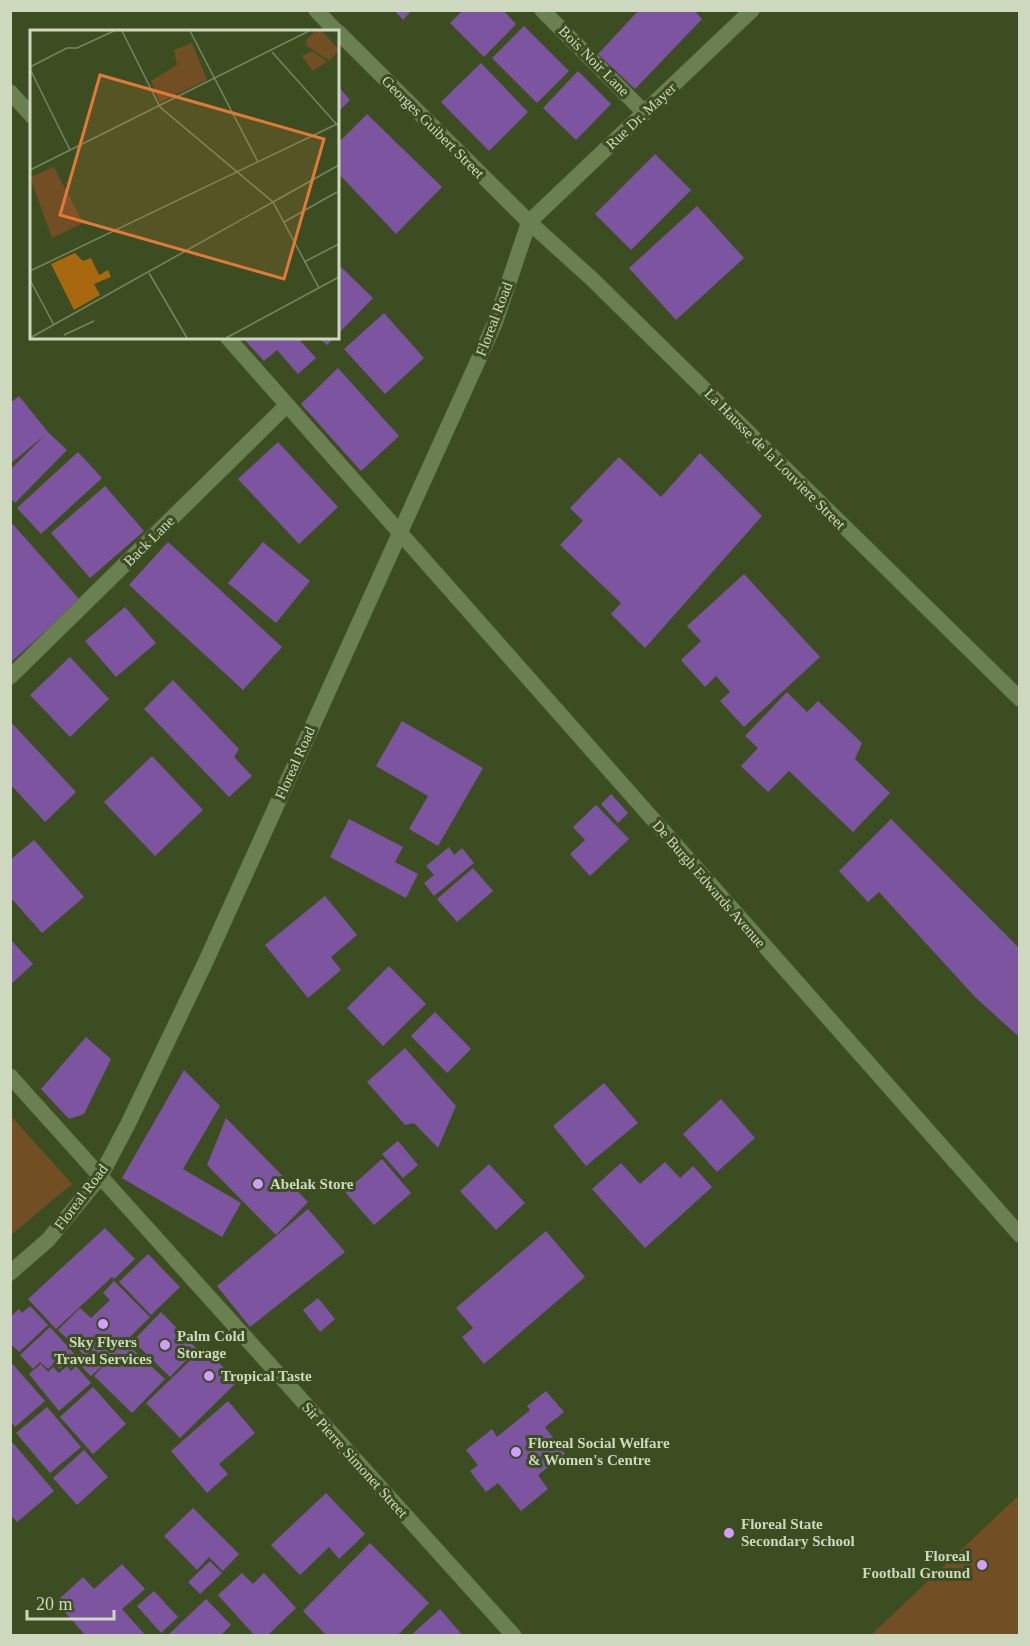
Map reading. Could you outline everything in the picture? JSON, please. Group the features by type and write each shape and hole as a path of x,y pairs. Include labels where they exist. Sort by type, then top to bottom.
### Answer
{"street":[{"name":"Georges Guibert Street","path":"316,10 335,30"},
{"name":"Bois Noir Lane","path":"542,10 645,112"},
{"name":"Rue Dr. Mayer","path":"529,222 752,10"},
{"name":"Georges Guibert Street","path":"339,34 529,222"},
{"path":"10,92 30,114"},
{"name":"Floreal Road","path":"10,1273 48,1240 100,1177 128,1124 206,961 495,323 529,222"},
{"name":"La Hausse de la Louviere Street","path":"529,222 592,279 1020,699"},
{"name":"De Burgh Edwards Avenue","path":"229,339 1020,1235"},
{"name":"Back Lane","path":"10,677 287,405"},
{"name":"Sir Pierre Simonet Street","path":"10,1076 514,1635"}],"shaded area":[{"path":"10,1115 72,1184 11,1235 10,1235"},
{"name":"Floreal Football Ground","path":"1019,1495 1019,1635 871,1635"}],"building":[{"path":"394,10 412,10 403,20"},
{"path":"463,10 503,10 516,24 484,57 450,23"},
{"path":"639,10 694,10 702,19 635,89 598,54"},
{"path":"524,26 569,71 537,103 492,58"},
{"path":"481,63 528,112 489,151 441,102"},
{"path":"578,71 611,104 576,140 543,108"},
{"path":"339,87 350,100 339,111"},
{"path":"367,114 442,187 396,234 339,174 339,142"},
{"path":"655,154 691,190 631,250 595,214"},
{"path":"697,206 744,258 676,320 629,268"},
{"path":"341,267 373,298 339,333 339,269"},
{"path":"384,313 424,358 385,394 344,349"},
{"path":"244,339 299,339 316,358 298,374 277,350 264,361"},
{"path":"320,339 333,339 327,345"},
{"path":"338,368 399,436 361,471 301,404"},
{"path":"19,396 48,432 67,450 15,503 10,498 12,478 10,470 45,435 10,464 10,403"},
{"path":"278,442 338,507 299,544 238,479"},
{"path":"78,452 102,478 41,534 17,508"},
{"path":"700,453 762,516 645,648 611,614 621,603 560,545 583,521 570,508 619,457 661,497"},
{"path":"105,486 144,531 90,578 51,533"},
{"path":"10,521 80,600 10,663"},
{"path":"168,542 282,647 243,690 129,585"},
{"path":"263,542 310,581 276,623 228,583"},
{"path":"744,574 820,657 744,727 720,701 730,692 716,676 705,687 681,660 701,641 687,626"},
{"path":"125,607 156,643 116,677 85,641"},
{"path":"70,657 109,699 70,737 30,695"},
{"path":"173,680 239,749 234,757 252,776 229,797 144,709"},
{"path":"787,692 807,712 818,701 862,743 855,759 890,793 853,832 789,771 768,792 741,766 758,748 745,736"},
{"path":"10,721 76,792 45,822 10,784"},
{"path":"402,721 483,768 438,846 409,829 428,796 376,766"},
{"path":"152,756 203,810 155,856 104,802"},
{"path":"611,794 628,813 618,823 601,804"},
{"path":"596,805 629,839 590,876 570,854 585,840 573,827"},
{"path":"349,819 403,847 395,862 418,874 406,898 330,857"},
{"path":"891,819 1020,949 1020,1032 1017,1035 976,998 879,892 868,902 839,871"},
{"path":"34,840 84,897 42,933 10,897 10,860"},
{"path":"449,847 454,855 462,848 474,863 434,896 424,883 434,875 426,866"},
{"path":"473,868 493,891 457,922 437,899"},
{"path":"325,896 357,935 331,957 341,970 308,998 265,945"},
{"path":"10,939 33,964 10,985"},
{"path":"389,966 426,1004 383,1046 347,1008"},
{"path":"435,1012 471,1049 447,1073 411,1036"},
{"path":"86,1037 111,1059 84,1114 69,1119 41,1089"},
{"path":"405,1048 456,1106 438,1148 414,1123 405,1125 367,1082"},
{"path":"184,1070 220,1106 183,1169 241,1203 222,1237 122,1178"},
{"path":"604,1083 638,1123 586,1166 553,1126"},
{"path":"721,1099 755,1138 717,1172 683,1134"},
{"name":"Abelak Store","path":"226,1118 308,1202 276,1235 207,1165"},
{"path":"398,1141 418,1165 403,1178 382,1154"},
{"path":"382,1159 411,1193 374,1225 345,1192"},
{"path":"665,1162 680,1178 693,1166 712,1187 645,1248 592,1189 621,1163 640,1184"},
{"path":"489,1164 525,1203 496,1230 460,1191"},
{"path":"308,1209 345,1252 250,1327 217,1286"},
{"path":"105,1228 135,1259 56,1329 28,1299"},
{"path":"546,1231 585,1277 484,1364 462,1337 473,1328 456,1308"},
{"path":"148,1254 180,1287 151,1315 119,1282"},
{"path":"114,1281 150,1317 125,1342 165,1379 132,1413 94,1376 109,1360 91,1376 79,1364 86,1357 58,1330 80,1308 91,1318 110,1300 103,1293"},
{"path":"318,1298 335,1319 320,1332 303,1310"},
{"path":"30,1306 48,1325 19,1352 10,1343 10,1317 19,1309 22,1313"},
{"name":"Palm Cold Storage","path":"161,1312 197,1349 170,1377 133,1341"},
{"path":"50,1327 80,1360 71,1368 66,1363 60,1369 54,1363 48,1369 40,1362 33,1369 20,1355"},
{"path":"204,1347 237,1382 180,1438 146,1403"},
{"path":"10,1361 45,1401 15,1427 10,1421"},
{"path":"41,1364 48,1372 53,1367 59,1373 67,1366 71,1371 76,1366 91,1383 59,1411 29,1374"},
{"path":"93,1387 126,1424 93,1454 60,1417"},
{"name":"Floreal Social Welfare & Women's Centre","path":"546,1391 564,1412 545,1427 565,1454 538,1475 548,1489 521,1511 498,1483 486,1492 470,1471 478,1465 466,1450 492,1429 497,1437 530,1410 527,1406"},
{"path":"228,1401 255,1433 219,1464 228,1474 207,1493 171,1451"},
{"path":"47,1407 81,1447 50,1473 16,1433"},
{"path":"13,1443 54,1491 17,1522 10,1514 10,1445"},
{"path":"84,1450 108,1477 77,1505 53,1478"},
{"path":"326,1493 365,1534 339,1559 329,1547 300,1575 271,1545"},
{"path":"193,1508 239,1554 223,1571 209,1557 197,1570 164,1536"},
{"path":"370,1543 429,1603 397,1636 327,1636 303,1611"},
{"path":"210,1561 222,1573 200,1594 188,1582"},
{"path":"122,1564 145,1589 122,1609 146,1636 86,1636 56,1602 83,1577 94,1589"},
{"path":"242,1573 253,1584 264,1573 296,1608 267,1636 255,1636 218,1595"},
{"path":"154,1591 178,1617 161,1633 137,1606"},
{"path":"206,1599 231,1625 220,1636 167,1636"},
{"path":"440,1609 463,1636 410,1636"}],"place":[{"name":"Abelak Store","path":"258,1184"},
{"name":"Sky Flyers Travel Services","path":"103,1324"},
{"name":"Palm Cold Storage","path":"165,1345"},
{"name":"Tropical Taste","path":"209,1376"},
{"name":"Floreal Social Welfare & Women's Centre","path":"516,1452"},
{"name":"Floreal State Secondary School","path":"729,1533"},
{"name":"Floreal Football Ground","path":"982,1565"}]}
